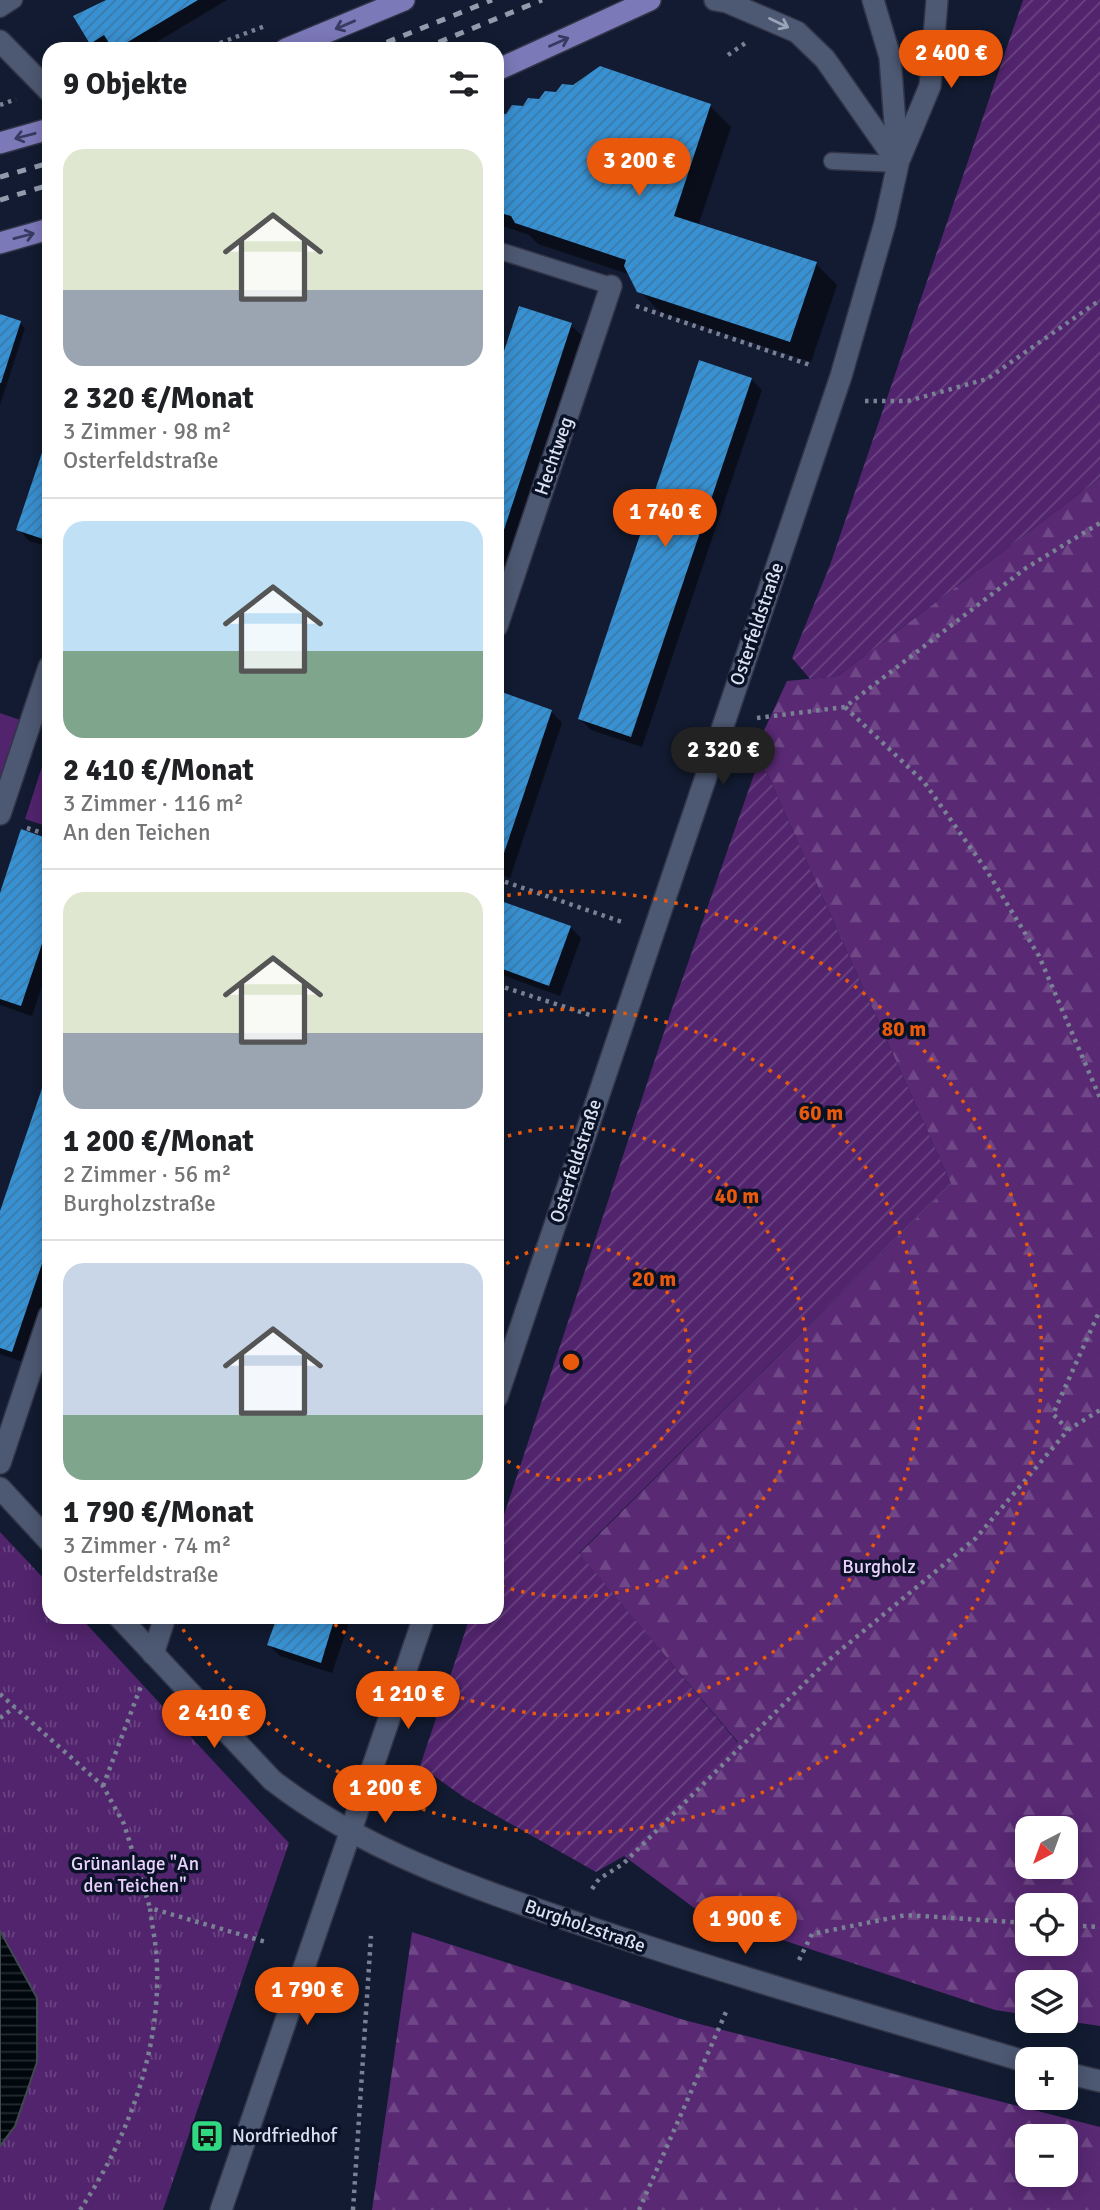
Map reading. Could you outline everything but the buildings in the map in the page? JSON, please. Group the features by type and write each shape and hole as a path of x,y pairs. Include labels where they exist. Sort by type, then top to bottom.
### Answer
{"main road":[{"path":"303,42 404,0"},
{"path":"504,67 650,0"},
{"path":"0,142 42,131"},
{"path":"0,243 42,231"}],"street":[{"path":"715,0 727,2 797,32 825,59 898,164"},
{"name":"Osterfeldstraße","path":"504,1376 841,376 885,223 898,164 890,57 873,0"},
{"path":"898,164 930,86 937,0"},
{"path":"0,41 42,84"},
{"name":"Hechtweg","path":"504,605 611,286"},
{"path":"0,814 42,688"},
{"path":"0,1463 42,1337"},
{"path":"0,1488 42,1533"},
{"name":"Burgholzstraße","path":"125,1624 272,1780 293,1796 397,1856 452,1879 681,1959 1015,2058"},
{"path":"153,1654 163,1624"},
{"path":"221,2210 422,1624"},
{"path":"1078,2076 1100,2081"}],"lane":[{"path":"0,9 14,0"},
{"path":"832,160 898,164"},
{"path":"504,252 611,286"}],"path":[{"path":"611,286 623,302 841,376"},
{"path":"833,400 908,401 987,379 1100,300"},
{"path":"722,723 845,707 1026,568 1100,523"},
{"path":"845,707 924,782 987,871 1039,956 1100,1098"},
{"path":"504,881 652,932"},
{"path":"504,987 621,1026"},
{"path":"1068,1430 1053,1414 1100,1310"},
{"path":"592,1889 599,1879 623,1864 825,1663 976,1538 1068,1430 1100,1410"},
{"path":"103,1786 153,1654"},
{"path":"0,1694 103,1786 124,1824 150,1908 158,1966 155,2020 136,2102 101,2178 80,2210"},
{"path":"0,1718 15,1707"},
{"path":"150,1908 266,1942"},
{"path":"799,1960 811,1934 906,1916 1015,1922"},
{"path":"1078,1926 1100,1927"},
{"path":"352,2210 370,1936"},
{"path":"639,2210 726,2012"}],"green space":[{"path":"1023,0 1100,0 1100,478 838,676 810,679 792,658 830,565"},
{"name":"Burgholz","path":"1100,478 1100,2026 1078,2023 1078,1970 1015,1970 1015,2013 995,2010 701,1913 624,1856 738,1742 579,1554 951,1184 767,773 757,766 762,735 787,681 838,676"},
{"path":"0,713 23,721 0,788"},
{"path":"757,766 767,773 951,1184 579,1553 738,1743 624,1856 596,1872 465,1798 420,1766 468,1624 504,1624 504,1515 669,1017"},
{"path":"42,767 42,825 25,819"},
{"name":"Grünanlage \"An den Teichen\"","path":"0,1532 42,1577 42,1624 86,1624 289,1843 163,2210 0,2210 0,2146 15,2126 37,1998 0,1931"},
{"path":"412,1932 684,2020 1015,2105 1015,2110 1034,2110 1100,2127 1100,2210 372,2210"}],"shaded area":[{"path":"0,1931 37,1998 37,2062 15,2126 0,2146"}],"railway":[{"path":"387,42 492,0"},
{"path":"439,42 542,0"},
{"path":"0,177 42,165"},
{"path":"0,200 42,187"}],"place":[{"name":"Nordfriedhof","path":"207,2136"}]}
